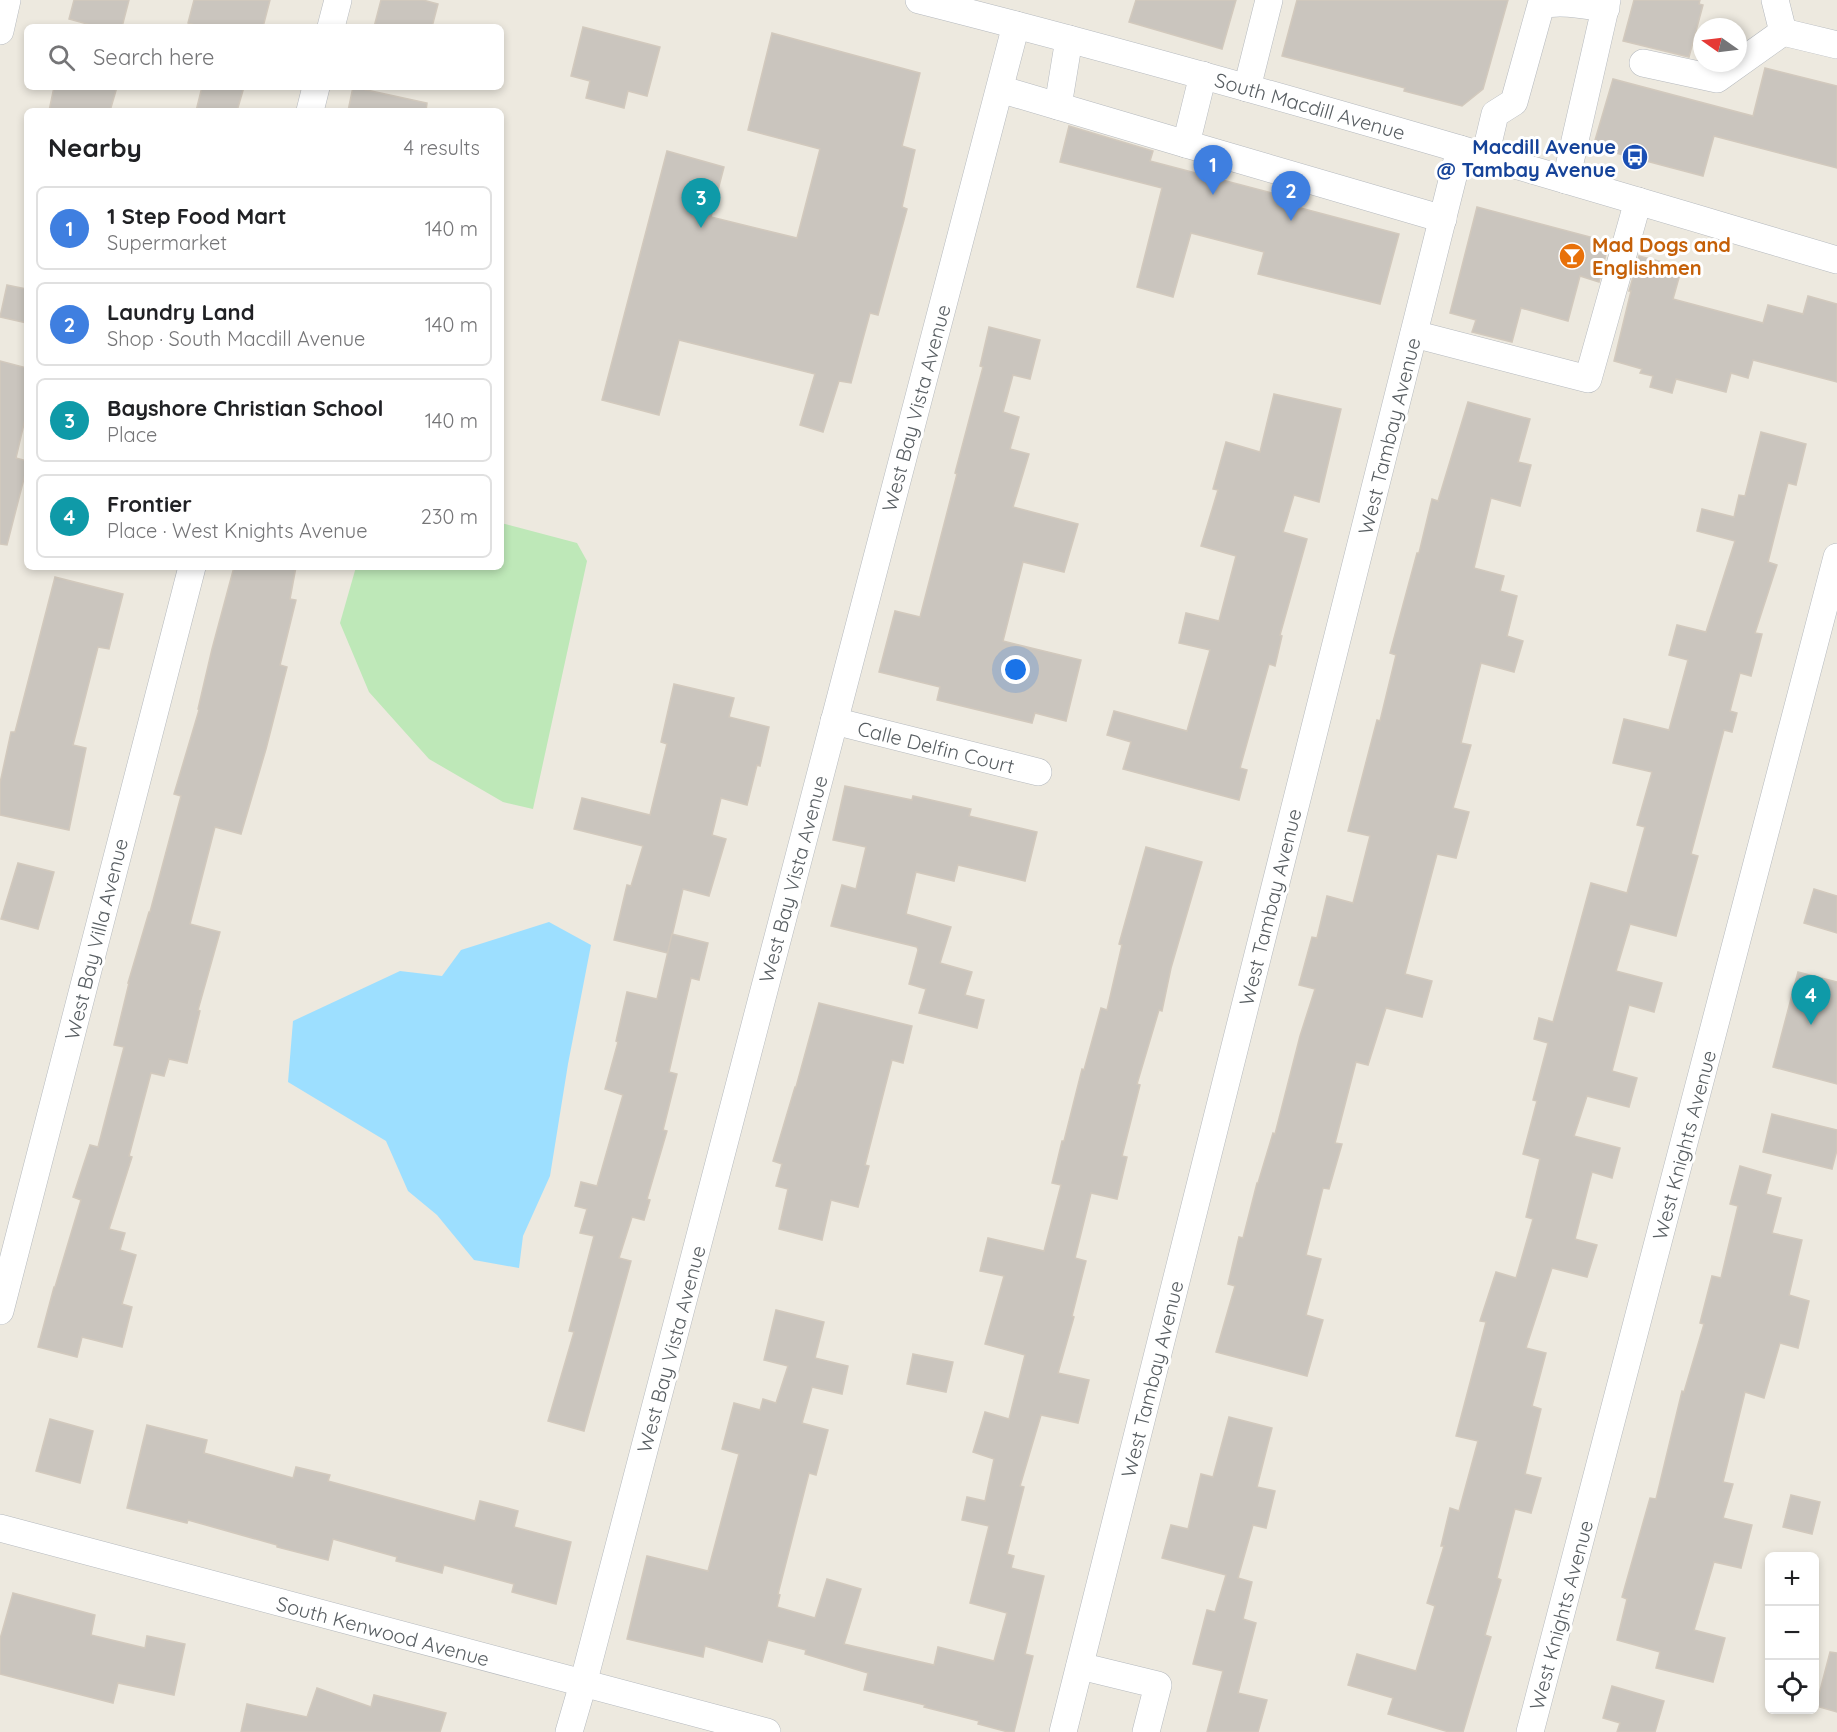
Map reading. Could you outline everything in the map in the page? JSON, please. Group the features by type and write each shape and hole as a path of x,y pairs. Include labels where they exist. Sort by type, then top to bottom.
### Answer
{"street":[{"path":"0,31 7,0"},
{"path":"332,24 338,0"},
{"name":"South Macdill Avenue","path":"919,0 957,5 1016,25 1203,75 1473,152 1837,260"},
{"path":"1247,88 1269,0"},
{"name":"West Tambay Avenue","path":"1063,1732 1443,219 1473,152 1495,114 1514,102 1541,5 1548,1 1560,0 1607,4"},
{"path":"1775,0 1783,32"},
{"path":"1566,180 1607,4"},
{"name":"West Bay Vista Avenue","path":"569,1732 1016,25"},
{"path":"1643,63 1717,79 1783,32 1837,45"},
{"path":"1058,106 1069,39"},
{"path":"1186,144 1203,75"},
{"path":"999,88 1443,219"},
{"path":"311,108 315,90"},
{"path":"1414,334 1588,379 1638,201"},
{"name":"West Knights Avenue","path":"1530,1732 1837,557"},
{"name":"West Bay Villa Avenue","path":"0,1311 191,570"},
{"name":"Calle Delfin Court","path":"834,721 1038,772"},
{"name":"South Kenwood Avenue","path":"0,1528 767,1732"},
{"path":"1080,1666 1158,1685 1146,1732"}],"green space":[{"path":"504,524 577,543 587,561 533,809 503,802 429,759 369,692 340,623 355,570 504,570"}],"water":[{"path":"549,922 591,945 568,1064 550,1176 523,1236 519,1268 474,1260 437,1215 408,1191 386,1141 288,1082 293,1021 400,971 442,976 461,950"}],"building":[{"path":"74,0 129,0 123,24 87,24 69,19"},
{"path":"194,0 270,0 264,24 188,23"},
{"path":"381,0 423,0 438,4 433,24 375,24"},
{"path":"1136,0 1236,0 1222,49 1129,22"},
{"path":"1297,0 1508,0 1483,89 1462,106 1404,91 1405,88 1282,56"},
{"path":"1634,0 1700,0 1699,4 1703,5 1700,18 1693,18 1693,42 1689,57 1623,41"},
{"path":"583,27 660,47 647,96 628,91 624,108 586,98 590,81 571,76"},
{"path":"772,33 920,73 902,146 915,150 902,207 907,209 878,315 870,313 851,383 839,381 823,432 800,425 815,374 679,340 659,415 602,400 667,151 724,167 711,217 797,238 820,149 748,130"},
{"path":"1765,68 1837,86 1837,168 1714,136 1703,176 1593,147 1613,79 1753,116"},
{"path":"53,90 116,90 111,108 50,108"},
{"path":"201,90 243,90 238,108 197,108"},
{"path":"352,90 367,90 427,103 426,108 349,108"},
{"path":"1069,126 1153,151 1150,161 1280,195 1278,202 1399,234 1380,304 1258,274 1264,252 1191,233 1173,297 1137,287 1162,188 1060,162"},
{"path":"1477,207 1609,242 1599,282 1580,276 1568,321 1521,308 1512,342 1472,332 1476,320 1450,313"},
{"path":"1639,256 1682,267 1673,299 1763,323 1768,305 1803,314 1808,296 1837,304 1837,382 1753,360 1748,378 1731,373 1726,392 1676,379 1672,393 1650,387 1653,376 1640,373 1642,369 1614,361"},
{"path":"7,285 24,288 24,322 0,317"},
{"path":"989,327 1040,340 1030,379 1013,375 1003,412 1019,417 1010,449 1029,454 1013,507 1078,524 1064,572 1023,562 1003,641 1081,660 1066,721 1035,713 1032,723 937,700 940,687 879,672 895,611 920,617 983,367 980,366"},
{"path":"0,361 24,367 24,424 16,458 24,460 24,479 7,545 0,544"},
{"path":"1274,394 1341,409 1319,502 1294,495 1283,532 1307,539 1280,635 1282,636 1275,666 1269,664 1240,768 1247,770 1239,800 1123,769 1131,742 1107,735 1114,711 1187,731 1210,650 1179,643 1186,613 1219,621 1236,556 1201,546 1218,490 1213,489 1226,442 1260,452"},
{"path":"1468,402 1530,419 1518,462 1531,465 1520,506 1491,498 1474,568 1504,576 1500,591 1517,596 1507,636 1523,641 1514,672 1481,663 1461,743 1471,745 1453,808 1469,812 1456,858 1437,854 1405,974 1432,981 1422,1017 1386,1008 1368,1065 1356,1062 1335,1143 1342,1144 1329,1189 1323,1188 1306,1255 1321,1259 1306,1315 1323,1320 1307,1376 1216,1352 1235,1286 1228,1284 1239,1237 1243,1238 1257,1183 1273,1133 1275,1134 1300,1036 1315,989 1299,985 1312,937 1317,938 1327,896 1353,903 1370,836 1348,831 1377,720 1380,721 1396,655 1390,653 1432,499 1438,501"},
{"path":"1761,432 1806,444 1796,485 1788,483 1768,562 1777,565 1755,633 1762,634 1751,676 1740,673 1730,711 1737,713 1732,732 1724,730 1691,854 1698,856 1676,936 1630,924 1616,971 1662,983 1654,1012 1629,1005 1612,1071 1637,1078 1629,1107 1587,1096 1574,1136 1620,1148 1612,1178 1592,1172 1575,1239 1597,1245 1587,1277 1552,1268 1526,1348 1546,1353 1532,1406 1541,1409 1525,1474 1541,1478 1531,1513 1515,1509 1497,1578 1501,1580 1485,1635 1491,1637 1463,1732 1449,1732 1388,1714 1393,1698 1348,1685 1357,1654 1416,1671 1435,1606 1427,1603 1444,1546 1441,1546 1450,1508 1459,1511 1478,1441 1456,1436 1486,1322 1480,1321 1496,1272 1516,1278 1533,1219 1526,1217 1540,1159 1523,1154 1537,1101 1533,1100 1548,1043 1534,1039 1539,1018 1553,1022 1591,883 1627,893 1645,827 1637,825 1652,772 1613,763 1624,719 1669,730 1688,660 1669,655 1677,625 1706,632 1735,541 1697,531 1702,509 1734,517 1739,495 1745,496"},
{"path":"233,570 295,570 290,599 296,600 280,665 287,667 241,834 215,827 190,924 220,932 198,1010 200,1011 187,1063 169,1059 164,1076 151,1073 129,1156 132,1157 109,1229 125,1233 120,1250 136,1255 122,1304 132,1307 122,1347 82,1337 77,1357 38,1347 81,1200 73,1197 90,1145 98,1147 124,1047 114,1045 128,983 150,912 181,796 174,794 199,710 212,649"},
{"path":"55,577 123,594 109,649 98,647 73,745 86,748 69,830 0,815 0,783 11,732 15,732"},
{"path":"674,684 734,698 729,717 769,727 760,766 757,765 747,805 721,798 712,835 726,839 709,896 683,889 668,953 614,940 627,885 631,886 643,846 574,829 582,798 650,815 667,744 661,742"},
{"path":"845,786 912,800 913,796 971,809 969,816 1037,832 1025,881 958,865 954,881 916,872 906,914 951,927 940,963 972,972 965,995 984,1000 977,1028 919,1013 926,989 909,984 917,947 831,926 842,885 856,889 866,847 833,840"},
{"path":"1146,847 1202,862 1171,968 1162,1011 1159,1010 1137,1084 1140,1085 1122,1156 1127,1157 1117,1199 1091,1193 1075,1258 1086,1261 1072,1316 1074,1317 1058,1373 1089,1380 1078,1423 1041,1415 1020,1486 1024,1487 1007,1554 1014,1556 1011,1568 1044,1576 1025,1654 1033,1656 1014,1732 978,1724 979,1721 924,1707 925,1705 864,1690 868,1673 805,1654 806,1650 768,1640 762,1662 705,1646 703,1657 627,1639 647,1556 708,1571 739,1454 722,1449 734,1403 760,1410 763,1399 776,1403 788,1366 764,1360 776,1310 824,1322 815,1358 848,1366 842,1394 812,1387 802,1423 828,1430 816,1475 809,1473 778,1594 780,1595 777,1607 815,1618 827,1579 861,1589 844,1644 934,1665 938,1647 994,1661 1007,1613 970,1603 989,1526 962,1520 967,1497 985,1501 994,1459 973,1452 985,1412 1009,1419 1025,1355 985,1344 1004,1276 980,1271 988,1238 1044,1251 1061,1185 1052,1183 1062,1141 1064,1141 1082,1069 1084,1070 1101,1008 1107,1010 1122,945 1119,944"},
{"path":"18,863 54,872 38,929 1,919"},
{"path":"1814,889 1837,896 1837,933 1804,923"},
{"path":"672,934 708,943 699,980 691,978 669,1072 677,1074 663,1130 667,1131 647,1199 650,1200 644,1220 632,1217 619,1258 631,1261 584,1431 548,1421 574,1332 569,1331 594,1236 580,1233 587,1209 575,1206 581,1182 597,1186 623,1095 605,1089 618,1042 616,1041 627,992 657,999"},
{"path":"1798,972 1837,982 1837,1084 1773,1067"},
{"path":"819,1003 912,1026 903,1063 892,1060 865,1165 869,1166 858,1207 831,1200 822,1240 779,1229 788,1189 776,1186 782,1164 773,1161"},
{"path":"1772,1114 1837,1130 1837,1150 1832,1169 1763,1152"},
{"path":"1740,1166 1771,1175 1766,1194 1781,1198 1772,1233 1802,1240 1789,1295 1809,1301 1798,1348 1780,1343 1764,1398 1745,1392 1723,1482 1733,1484 1723,1518 1752,1525 1741,1568 1714,1562 1694,1630 1725,1638 1713,1682 1656,1668 1660,1652 1617,1640 1627,1599 1622,1597 1650,1498 1656,1499 1682,1391 1684,1392 1704,1324 1700,1323 1712,1276 1721,1278 1738,1206 1730,1204"},
{"path":"913,1354 953,1362 946,1392 907,1384"},
{"path":"1229,1417 1272,1428 1257,1487 1275,1491 1266,1528 1253,1525 1238,1578 1252,1582 1243,1619 1256,1623 1238,1693 1267,1700 1258,1732 1207,1732 1223,1671 1193,1664 1207,1610 1215,1612 1226,1575 1162,1558 1171,1525 1188,1529 1201,1474 1213,1477"},
{"path":"50,1419 93,1431 80,1483 36,1471"},
{"path":"147,1425 207,1440 204,1453 293,1478 296,1467 330,1475 328,1481 475,1521 480,1501 518,1511 514,1527 571,1542 556,1604 512,1592 514,1584 444,1565 442,1573 396,1561 397,1557 333,1539 328,1560 188,1520 187,1523 127,1508"},
{"path":"1791,1495 1820,1502 1812,1534 1783,1527"},
{"path":"13,1593 95,1615 91,1635 145,1648 147,1636 185,1644 174,1695 118,1683 113,1703 0,1674 0,1639"},
{"path":"1830,1652 1837,1653 1837,1712 1819,1707 1819,1694"},
{"path":"1612,1686 1664,1701 1655,1732 1617,1732 1620,1723 1603,1718"},
{"path":"317,1688 371,1707 374,1695 446,1713 440,1732 241,1732 247,1704 307,1717"}],"place":[{"name":"Macdill Avenue @ Tambay Avenue","path":"1635,157"},
{"name":"1 Step Food Mart","path":"1213,195"},
{"name":"Laundry Land","path":"1291,221"},
{"name":"Bayshore Christian School","path":"701,228"},
{"name":"Mad Dogs and Englishmen","path":"1572,256"},
{"name":"Frontier","path":"1811,1025"}]}
